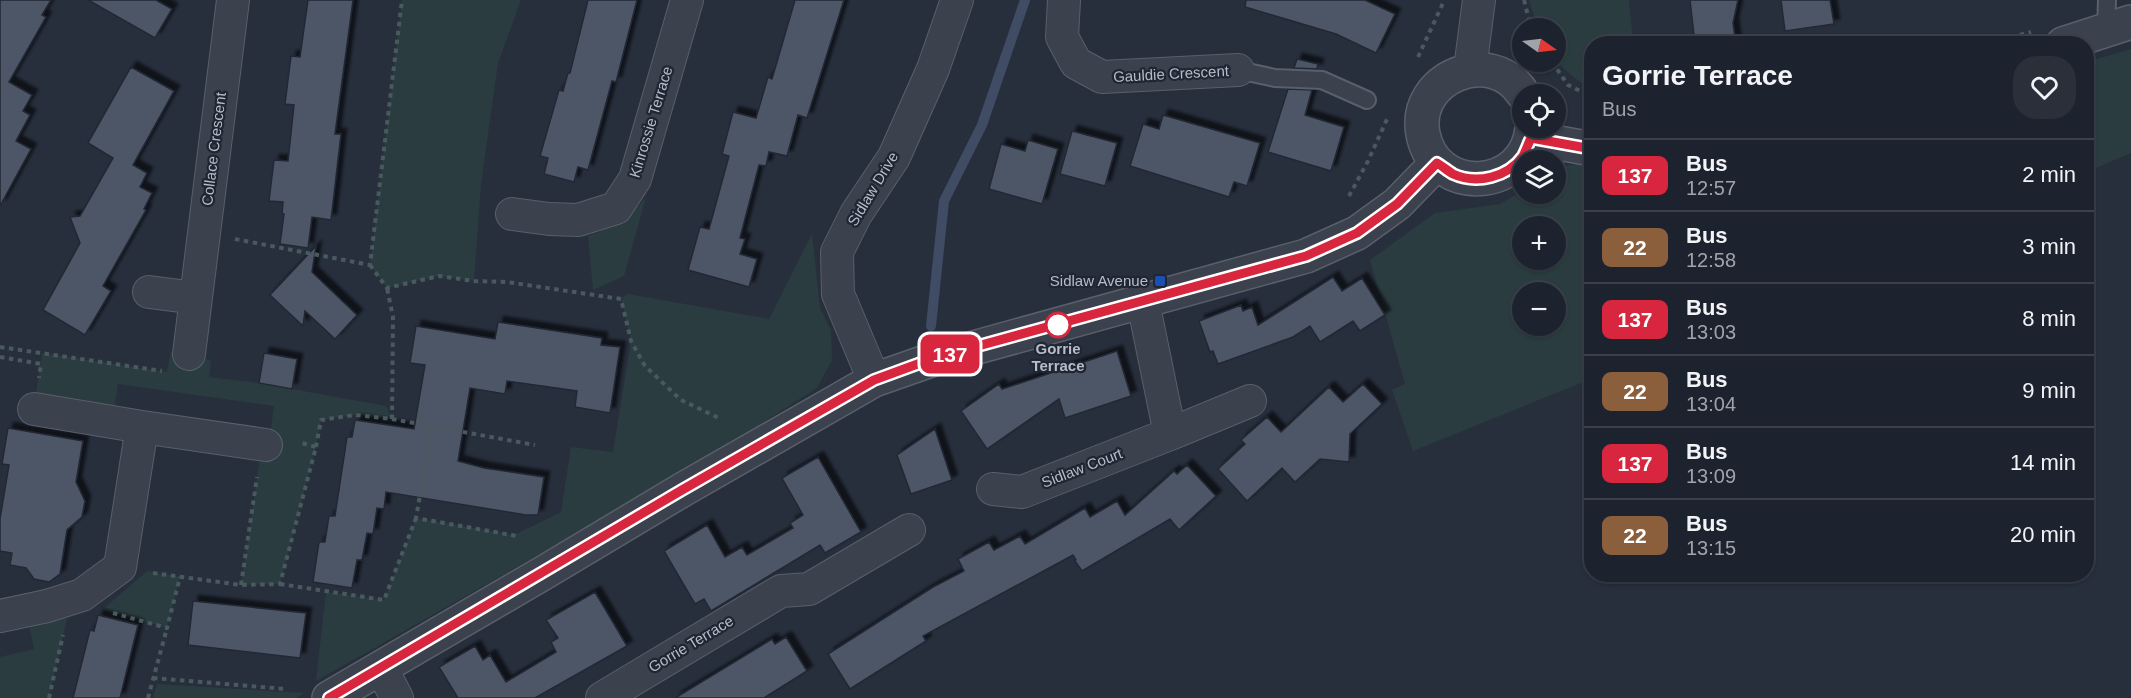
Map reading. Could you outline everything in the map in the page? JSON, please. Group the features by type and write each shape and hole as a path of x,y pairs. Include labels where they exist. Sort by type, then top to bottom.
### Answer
{"street":[{"name":"Collace Crescent","path":"189,354 233,0"},
{"name":"Kinrossie Terrace","path":"512,214 578,220 616,208 635,180 687,0"},
{"name":"Sidlaw Drive","path":"874,380 838,294 837,252 856,213 894,157 933,69 957,0"},
{"name":"Gauldie Crescent","path":"1064,0 1062,37 1076,63 1102,77 1238,70"},
{"path":"1470,69 1479,0"},
{"path":"2078,36 2115,17"},
{"path":"1514,84 1504,76 1487,70 1470,69 1453,75 1439,85 1429,98 1423,115 1422,132 1427,148 1437,163 1453,174 1472,179 1491,178 1509,169 1523,156 1529,138"},
{"path":"1550,138 1584,147"},
{"path":"329,698 874,380 934,358 1306,256 1357,233 1397,204 1437,163"},
{"path":"149,292 196,298"},
{"path":"1143,302 1170,434"},
{"name":"Sidlaw Court","path":"993,489 1022,492 1250,401"},
{"path":"34,409 142,428 266,445"},
{"path":"0,616 47,606 82,595 120,567 142,428"},
{"name":"Gorrie Terrace","path":"602,698 781,591 809,589 909,530"},
{"path":"381,668 397,698"}],"lane":[{"name":"Gauldie Crescent","path":"1238,70 1275,78 1322,80 1367,100"}],"path":[{"path":"370,265 402,0"},
{"path":"1414,65 1444,0"},
{"path":"1524,0 1528,18"},
{"path":"1559,72 1568,85 1584,93"},
{"path":"1345,203 1390,113"},
{"path":"204,233 370,265 387,288 393,317 392,419"},
{"path":"387,288 439,276 474,281 507,282 621,299 631,341 645,366 681,400 721,419"},
{"path":"0,347 168,372 171,351 189,354"},
{"path":"280,584 321,420 356,415 392,419 535,445"},
{"path":"120,567 241,585 280,584 384,600 416,518 432,427"},
{"path":"241,585 260,458 266,445 274,435 316,447"},
{"path":"416,518 517,536"},
{"path":"148,698 180,577"},
{"path":"82,595 89,611 102,610 167,628"},
{"path":"49,698 64,630"},
{"path":"153,678 285,688"}],"shaded area":[{"path":"402,0 521,0 498,63 481,184 474,281 439,276 387,288 370,265"},
{"path":"1529,0 1629,0 1632,36 1584,36 1584,85 1566,70 1566,18 1535,18"},
{"path":"2131,49 2131,153 2094,169 2094,60"},
{"path":"1584,162 1584,382 1413,451 1392,390 1405,384 1370,260 1435,213 1500,204 1512,197 1512,204 1566,204 1566,166"},
{"path":"646,197 624,276 593,290 588,236 624,222"},
{"path":"812,234 820,308 831,330 832,360 817,388 695,466 316,681 326,592 384,600 416,518 514,535 561,512 571,447 613,452 631,341 621,299 628,294 769,319"},
{"path":"171,351 211,360 209,377 259,383 386,406 392,419 355,415 321,420 280,584 241,585 260,458 267,458 274,406 118,384 114,411 35,401 42,353 167,372"},
{"path":"147,571 180,577 167,628 102,610"},
{"path":"67,618 49,698 0,698 0,657 34,649 29,624"},
{"path":"157,684 305,693 296,698 153,698"}],"building":[{"path":"0,0 51,0 42,15 46,17 9,82 32,95 23,111 30,115 16,141 31,149 0,206"},
{"path":"88,0 156,0 172,9 155,38"},
{"path":"308,0 353,0 335,134 341,134 331,220 312,217 308,248 280,244 284,214 282,214 283,202 269,201 274,160 288,161 294,105 285,104 291,56 300,57"},
{"path":"588,0 637,0 616,82 612,81 588,170 578,167 574,182 544,174 548,158 540,156 559,90 563,91 568,73 570,73"},
{"path":"795,0 844,0 807,118 798,115 787,156 769,152 766,166 759,165 740,238 745,239 740,254 757,259 749,287 688,270 700,227 709,229 729,156 722,154 733,112 756,118 768,77 772,79"},
{"path":"1246,0 1365,0 1395,14 1376,53 1336,34 1245,7"},
{"path":"1690,0 1738,0 1733,23 1735,36 1694,36"},
{"path":"1781,0 1830,0 1834,24 1785,31"},
{"path":"1297,59 1318,64 1317,69 1294,68"},
{"path":"131,67 174,91 133,165 147,173 140,187 152,193 144,209 146,210 103,286 111,291 85,335 43,310 80,243 70,217 80,216 113,158 88,143"},
{"path":"1288,89 1312,90 1305,115 1344,127 1331,171 1268,152"},
{"path":"1163,115 1260,143 1247,186 1234,182 1229,197 1130,166 1143,124 1159,129"},
{"path":"1072,131 1117,143 1105,186 1060,174"},
{"path":"1028,140 1058,149 1042,204 989,189 1001,144 1025,151"},
{"path":"316,246 312,272 357,315 335,339 305,311 303,326 270,295"},
{"path":"1333,277 1342,291 1362,278 1385,315 1360,331 1353,321 1320,342 1310,326 1293,337 1218,364 1213,351 1210,352 1199,321 1241,305 1243,311 1252,307 1258,325"},
{"path":"498,322 602,338 601,345 620,347 610,413 575,407 577,391 507,381 505,394 470,388 458,461 484,468 544,477 538,515 386,492 384,509 377,508 373,534 367,533 362,560 357,560 352,588 313,582 319,542 325,542 329,516 335,516 347,437 352,437 355,420 414,429 425,365 410,363 416,326 495,339"},
{"path":"1117,351 1131,396 1065,418 1059,399 987,449 961,411 999,384 1002,389"},
{"path":"264,353 297,359 292,389 259,383"},
{"path":"1363,384 1382,404 1350,434 1349,462 1320,459 1295,482 1282,468 1247,501 1218,469 1245,444 1241,440 1267,417 1281,432 1329,387 1343,402"},
{"path":"8,428 83,441 76,482 85,501 82,517 67,530 60,574 49,582 34,579 26,568 10,565 12,553 0,551 0,519 9,465 2,464"},
{"path":"935,429 952,480 911,494 897,455"},
{"path":"818,457 861,532 825,553 820,545 711,611 704,599 695,604 664,551 707,525 725,557 742,547 747,555 793,528 790,523 803,515 782,478"},
{"path":"1187,465 1216,496 1179,530 1170,519 1082,571 1073,555 923,636 926,641 850,689 828,654 933,587 964,571 958,559 989,542 994,550 1020,536 1025,544 1085,508 1090,517 1117,501 1125,515 1174,471 1177,474"},
{"path":"595,592 627,646 535,698 458,698 439,667 475,646 483,660 490,655 506,682 556,652 551,642 558,638 546,620"},
{"path":"193,601 306,613 300,658 188,645"},
{"path":"98,615 138,625 120,698 73,698 90,630 94,631"},
{"path":"786,637 807,671 764,698 675,698 772,639 775,644"}],"waterway":[{"path":"931,326 944,201 982,125 1025,0"}],"bus line":[{"name":"137","path":"329,698 874,380 934,358 1306,256 1357,233 1397,204 1437,163 1453,174 1472,179 1491,178 1509,169 1523,156 1531,138 1584,148"}],"place":[{"name":"Sidlaw Avenue","path":"1160,281"},
{"name":"Gorrie Terrace","path":"1058,325"}]}
